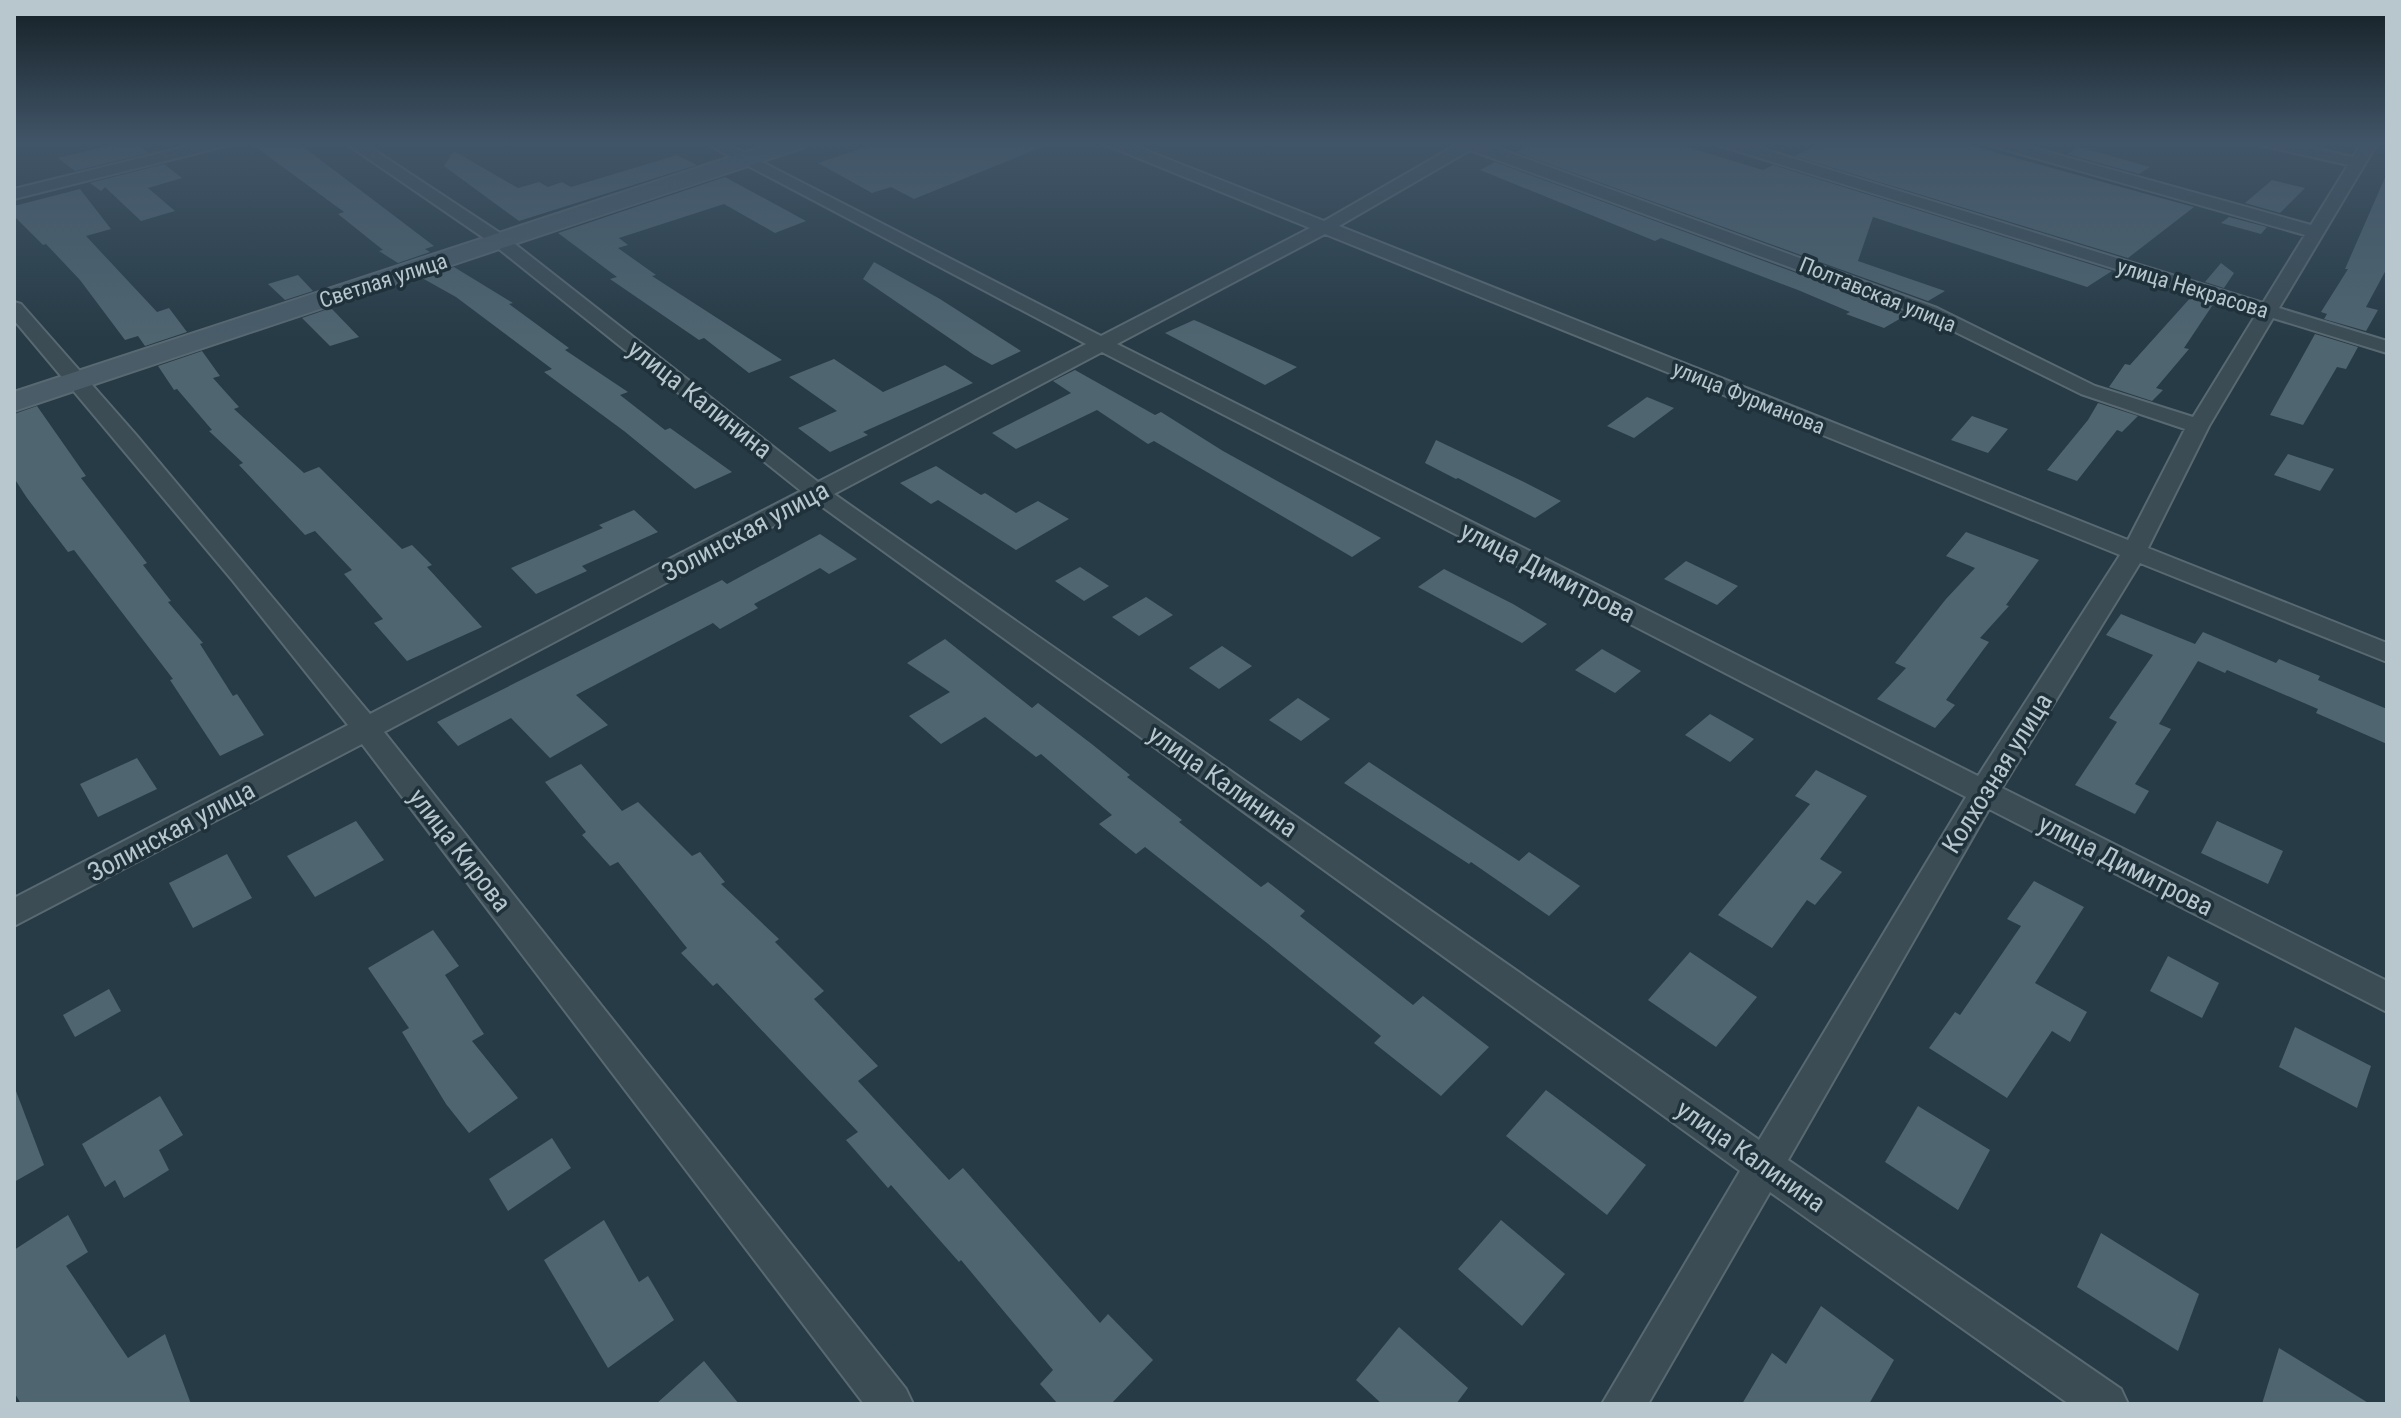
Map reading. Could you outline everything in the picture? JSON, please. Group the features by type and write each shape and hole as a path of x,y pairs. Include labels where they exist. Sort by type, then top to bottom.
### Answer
{"main road":[{"name":"Светлая улица","path":"14,402 598,208"}],"street":[{"name":"улица Калинина","path":"451,208 500,241 818,493 1763,1165 2106,1404"},
{"name":"улица Димитрова","path":"840,208 2387,997"},
{"name":"улица Фурманова","path":"1278,208 2387,653"},
{"name":"Золинская улица","path":"14,913 1357,208"},
{"name":"Полтавская улица","path":"1646,208 1930,312 2088,390 2198,426"},
{"name":"улица Некрасова","path":"1947,208 2387,347"},
{"path":"2230,208 2315,232"},
{"name":"Колхозная улица","path":"1624,1404 1983,793 2134,552 2198,426 2330,208"},
{"name":"улица Кирова","path":"14,308 366,729 891,1404"}],"building":[{"path":"14,208 95,208 111,229 86,236 157,312 169,308 187,332 145,346 138,336 125,340 80,280 14,216"},
{"path":"127,208 172,208 175,211 141,221"},
{"path":"339,208 384,208 434,246 425,249 430,252 398,263 379,251 383,250 338,214 344,212"},
{"path":"502,208 560,208 519,221"},
{"path":"632,208 711,208 619,238 628,245 618,248 656,275 652,276 782,360 749,373 704,338 699,340 610,279 617,277 558,233"},
{"path":"731,208 782,208 806,221 775,233"},
{"path":"1574,208 1620,208 1908,314 1884,328 1846,314 1850,312 1798,290 1661,238 1655,241"},
{"path":"1671,208 1911,208 2112,271 2087,287 1873,217 1858,261 1945,291 1928,301"},
{"path":"1965,208 2192,208 2128,258"},
{"path":"2263,208 2285,208 2280,213"},
{"path":"2372,208 2387,208 2387,268 2366,307 2378,310 2366,331 2324,319 2327,314 2321,312 2348,269 2345,269"},
{"path":"2229,217 2267,227 2261,234 2221,223"},
{"path":"874,262 940,299 1021,351 992,365 974,355 863,279"},
{"path":"2221,263 2234,273 2224,288 2205,282"},
{"path":"454,267 513,303 509,304 569,348 565,350 628,392 620,395 665,430 670,428 732,472 695,489 544,372 552,369 456,297 422,278"},
{"path":"298,275 313,291 285,300 268,284"},
{"path":"2192,296 2214,303 2184,348 2189,349 2156,388 2163,390 2152,401 2109,387 2125,364 2130,365"},
{"path":"331,308 359,337 330,346 302,318"},
{"path":"1194,320 1297,367 1265,385 1165,333"},
{"path":"2315,334 2358,347 2346,369 2337,367 2303,425 2270,415"},
{"path":"202,351 220,376 213,378 239,407 234,409 304,473 319,467 402,549 412,545 432,565 427,567 482,627 407,661 374,623 383,619 344,574 352,570 315,531 305,535 239,465 243,463 209,431 212,430 177,389 174,390 158,366"},
{"path":"834,359 883,392 945,365 973,383 863,432 868,435 830,452 798,428 837,411 789,377"},
{"path":"1075,370 1155,415 1161,412 1223,451 1381,538 1352,557 1154,441 1148,444 1097,410 1016,449 992,433 1071,393 1053,381"},
{"path":"1647,397 1674,408 1634,438 1607,426"},
{"path":"2098,403 2138,416 2122,432 2117,430 2077,481 2047,470 2088,420"},
{"path":"37,406 86,476 81,478 147,563 143,565 171,601 168,602 203,643 200,644 233,696 237,694 264,735 220,756 170,680 173,679 74,550 68,552 27,498 14,478 14,414"},
{"path":"1972,416 2008,429 1988,453 1951,440"},
{"path":"1436,440 1561,501 1535,518 1425,463"},
{"path":"2288,454 2334,469 2320,491 2274,475"},
{"path":"936,466 1016,513 1038,501 1069,519 1016,550 938,500 931,504 900,483"},
{"path":"634,510 658,532 582,566 587,571 536,594 511,568 603,528 599,525"},
{"path":"1966,532 2039,560 2006,605 2009,606 1980,638 1989,642 1946,700 1955,705 1935,728 1877,699 1906,668 1895,663 1975,568 1946,556"},
{"path":"820,534 857,559 829,574 820,568 754,604 758,608 720,629 713,623 576,695 608,725 550,758 511,718 458,746 437,722 722,580 727,584"},
{"path":"1686,561 1738,586 1717,605 1664,579"},
{"path":"1080,567 1109,586 1084,601 1055,581"},
{"path":"1444,569 1547,624 1522,643 1418,587"},
{"path":"1146,597 1173,615 1139,636 1112,617"},
{"path":"2121,614 2195,644 2203,632 2276,663 2279,659 2320,676 2318,680 2387,709 2387,744 2316,713 2318,709 2227,670 2225,673 2198,661 2159,724 2171,729 2135,784 2149,791 2135,814 2075,785 2117,722 2109,718 2153,655 2106,635"},
{"path":"945,639 1032,708 1038,703 1093,745 1130,775 1127,777 1182,820 1179,822 1261,887 1268,882 1305,911 1300,916 1413,1005 1423,996 1489,1047 1441,1096 1374,1043 1381,1036 1267,943 1145,847 1136,854 1099,824 1112,815 1041,754 1036,757 985,717 941,744 909,716 950,692 907,663"},
{"path":"1222,646 1252,666 1219,689 1189,668"},
{"path":"1602,649 1641,671 1615,693 1575,670"},
{"path":"1298,698 1330,719 1301,741 1269,720"},
{"path":"1710,714 1754,739 1730,762 1685,735"},
{"path":"137,758 157,789 98,817 80,784"},
{"path":"1369,762 1519,861 1529,852 1580,886 1549,916 1471,862 1469,864 1344,783"},
{"path":"581,764 622,811 638,802 692,856 700,852 725,882 721,884 779,939 775,942 824,991 814,999 878,1066 858,1081 949,1180 963,1168 1100,1323 1108,1314 1153,1360 1111,1404 1058,1404 1040,1384 1053,1370 961,1260 959,1262 891,1185 888,1188 846,1140 858,1132 717,983 713,986 681,953 687,948 618,862 610,866 582,835 586,832 545,782"},
{"path":"1816,770 1867,796 1820,859 1842,872 1815,905 1807,900 1772,948 1718,915 1810,804 1795,796"},
{"path":"356,821 384,860 315,897 287,856"},
{"path":"2217,821 2283,851 2268,884 2201,853"},
{"path":"227,854 252,898 193,928 169,883"},
{"path":"2034,881 2084,907 2035,983 2087,1012 2070,1042 2052,1031 2007,1098 1929,1048 1955,1012 1960,1015 2021,926 2007,919"},
{"path":"433,930 459,966 445,975 484,1034 472,1041 518,1098 469,1133 446,1104 402,1032 409,1028 368,968"},
{"path":"1690,952 1757,997 1716,1047 1648,1000"},
{"path":"2168,956 2219,983 2202,1018 2150,991"},
{"path":"109,989 121,1011 75,1037 63,1015"},
{"path":"2295,1027 2371,1066 2357,1108 2279,1067"},
{"path":"1546,1090 1646,1165 1607,1215 1506,1136"},
{"path":"14,1092 44,1165 14,1182"},
{"path":"160,1096 183,1135 159,1150 169,1170 124,1198 115,1180 105,1187 82,1144"},
{"path":"1918,1106 1990,1150 1958,1210 1885,1162"},
{"path":"552,1138 571,1168 508,1211 489,1179"},
{"path":"68,1215 88,1252 66,1266 128,1358 165,1334 191,1404 21,1404 14,1392 14,1250"},
{"path":"604,1220 639,1282 648,1276 674,1320 608,1368 544,1260"},
{"path":"1501,1220 1565,1274 1522,1326 1458,1269"},
{"path":"2101,1233 2199,1294 2178,1351 2077,1287"},
{"path":"1821,1306 1894,1360 1869,1404 1742,1404 1772,1353 1786,1364"},
{"path":"1399,1327 1468,1388 1456,1404 1382,1404 1356,1380"},
{"path":"2279,1348 2370,1404 2262,1404"},
{"path":"704,1361 739,1404 656,1404"}]}
